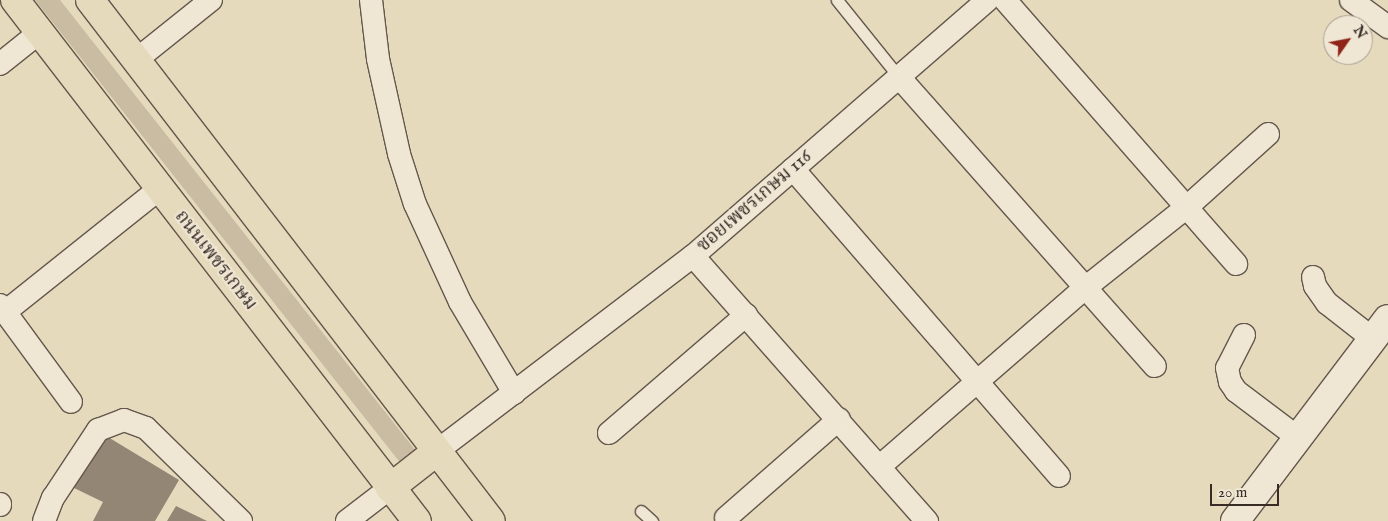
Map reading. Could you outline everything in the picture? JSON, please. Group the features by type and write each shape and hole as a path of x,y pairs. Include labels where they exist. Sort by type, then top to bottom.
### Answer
{"main road":[{"name":"ถนนเพชรเกษม","path":"15,0 417,521"},
{"path":"90,0 491,521"},
{"path":"390,488 438,451"}],"street":[{"path":"136,60 211,0"},
{"path":"371,0 378,58 400,154 415,204 460,302 514,394"},
{"name":"ซอยเพชรเกษม 116","path":"438,451 694,256 988,0"},
{"path":"1005,0 1236,264"},
{"path":"1350,0 1388,27"},
{"path":"0,64 40,32"},
{"path":"899,77 1155,366"},
{"path":"879,467 1085,288 1187,207 1268,134"},
{"path":"793,169 1059,476"},
{"path":"71,402 3,309 159,189"},
{"path":"694,256 927,521"},
{"path":"1238,520 1297,436 1380,329 1327,304 1315,286 1313,277"},
{"path":"610,433 746,316"},
{"path":"1244,335 1227,368 1230,382 1236,391 1297,436"},
{"path":"726,518 839,419"},
{"path":"44,521 53,498 98,430 124,420 146,428 241,521"},
{"path":"347,521 390,488"}],"lane":[{"path":"837,0 899,77"},
{"path":"641,511 652,521"}],"shaded area":[{"path":"35,0 60,0 416,451 402,465"}],"building":[{"path":"103,434 179,480 155,521 93,521 103,502 72,487"},
{"path":"176,506 207,521 167,521"}]}
